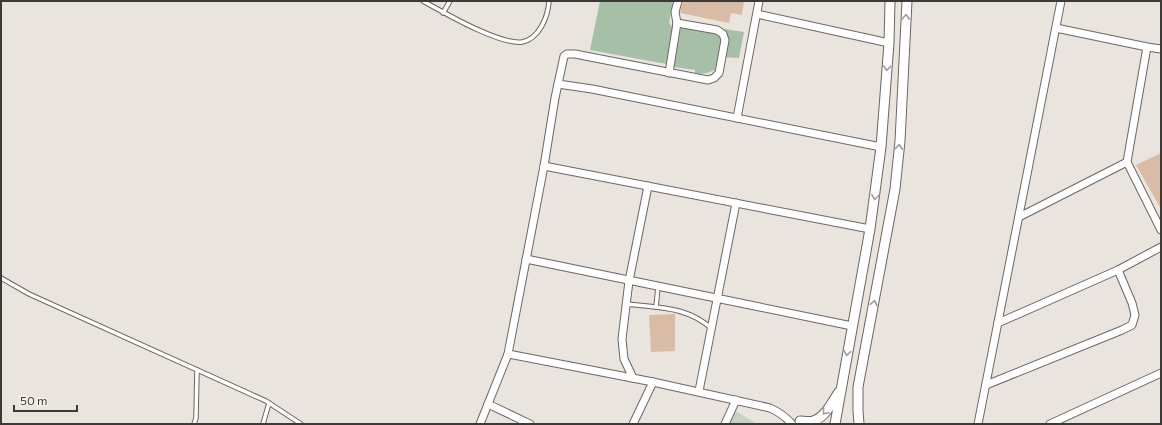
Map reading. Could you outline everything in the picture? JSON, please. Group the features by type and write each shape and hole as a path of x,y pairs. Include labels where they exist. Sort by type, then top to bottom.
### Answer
{"street":[{"path":"668,73 677,23 675,12 678,1"},
{"path":"737,118 759,1"},
{"path":"835,424 870,229 881,147 889,43 890,1"},
{"path":"859,424 858,387 895,189 900,141 907,1"},
{"path":"978,424 1061,1"},
{"path":"757,14 889,43"},
{"path":"480,424 508,354 564,56 567,54 575,54 708,80 714,78 719,73 725,40 723,34 717,30 677,23"},
{"path":"1056,28 1161,49"},
{"path":"1147,47 1127,162 1161,230"},
{"path":"558,84 592,89 881,147"},
{"path":"1019,217 1127,162"},
{"path":"544,166 870,229"},
{"path":"633,378 624,359 622,339 629,281 648,186"},
{"path":"699,392 736,203"},
{"path":"998,323 1118,270 1161,247"},
{"path":"526,259 852,326"},
{"path":"986,385 1132,325 1135,315 1132,303 1118,270"},
{"path":"508,354 653,382 770,408 799,423 818,419 826,411 841,389"},
{"path":"1050,424 1161,373"},
{"path":"633,424 653,382"},
{"path":"725,424 736,400"},
{"path":"488,404 530,424"}],"lane":[{"path":"423,1 455,20 496,37 522,42 536,33 546,18 548,1"},
{"path":"443,12 450,1"},
{"path":"1,278 29,294 269,403 301,424"},
{"path":"656,307 658,287"},
{"path":"626,304 684,312 699,319 712,329"},
{"path":"194,424 196,418 197,370"},
{"path":"263,424 269,403"}],"green space":[{"path":"600,1 673,1 669,23 673,28 666,64 590,50"},
{"path":"681,27 711,27 744,32 739,58 720,57 717,69 707,73 695,74 695,70 674,67"},
{"path":"736,411 757,424 729,424"}],"building":[{"path":"683,1 744,1 742,15 731,13 729,23 680,13"},
{"path":"1161,153 1161,209 1136,165"},
{"path":"675,314 675,351 651,352 649,315"}]}
